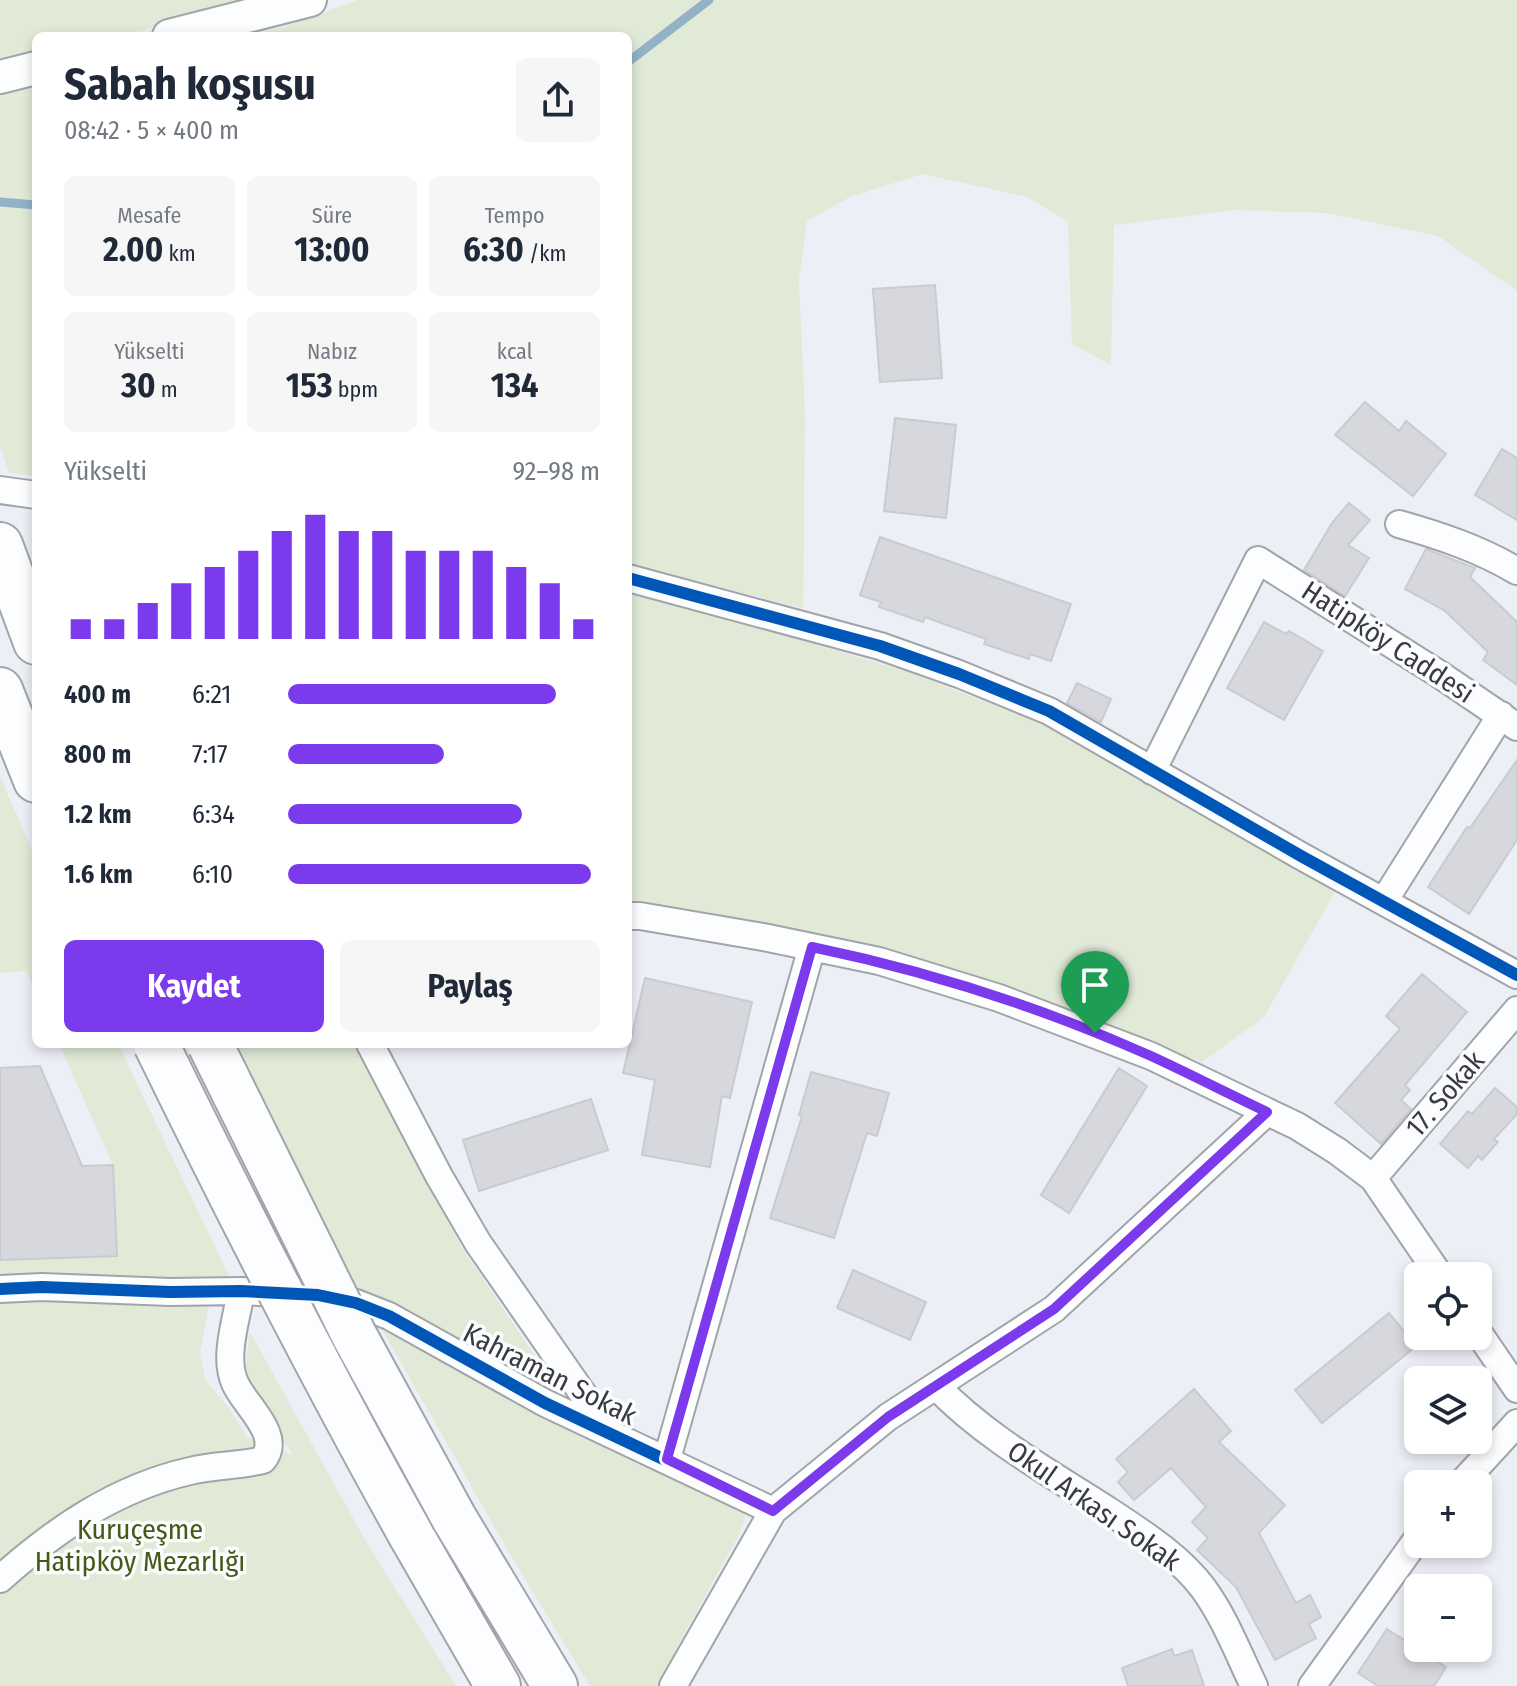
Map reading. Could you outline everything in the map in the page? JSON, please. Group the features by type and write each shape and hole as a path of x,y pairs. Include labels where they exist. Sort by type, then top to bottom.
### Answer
{"highway":[{"path":"0,545 32,631"},
{"path":"0,690 32,770"},
{"path":"158,1048 321,1374 498,1686"},
{"path":"212,1048 354,1335 454,1518 555,1686"}],"street":[{"path":"185,32 310,0"},
{"path":"0,77 32,69"},
{"path":"0,490 32,494"},
{"path":"1399,524 1445,537 1490,555 1517,571"},
{"name":"Hatipköy Caddesi","path":"1152,771 1258,560 1509,721"},
{"path":"632,579 880,646 1049,711 1517,975"},
{"path":"1384,901 1509,721"},
{"path":"632,916 879,961 1012,1003 1151,1056 1317,1138 1373,1178 1430,1262"},
{"path":"667,1459 812,947"},
{"name":"17. Sokak","path":"1373,1178 1517,1010"},
{"path":"372,1048 478,1243 610,1433"},
{"path":"673,1686 773,1511 888,1417 1054,1309 1267,1112"},
{"name":"Kahraman Sokak","path":"0,1289 241,1291 318,1295 356,1303 389,1316 545,1403 773,1511"},
{"path":"0,1579 72,1520 109,1500 190,1471 263,1460 268,1453 269,1441 265,1429 236,1385 232,1372 241,1291"},
{"path":"1490,1350 1517,1389"},
{"name":"Okul Arkası Sokak","path":"936,1386 962,1413 1148,1537 1181,1565 1202,1586 1220,1613 1254,1686"},
{"path":"1474,1470 1517,1423"},
{"path":"1312,1686 1404,1558"}],"green space":[{"path":"0,0 273,0 133,32 32,32 32,56 0,64"},
{"path":"358,0 1517,0 1517,291 1438,236 1327,213 1234,210 1114,225 1111,365 1072,344 1068,222 1027,197 923,174 850,197 807,221 799,280 805,418 803,608 632,565 632,32 259,32 286,26"},
{"path":"32,83 32,476 9,473 0,446 0,90"},
{"path":"632,595 718,615 911,673 1050,727 1335,892 1264,1017 1202,1062 935,965 801,932 684,909 632,905"},
{"path":"0,776 32,851 32,984 26,971 0,973"},
{"path":"61,1048 120,1048 230,1278 0,1280 0,1260 116,1256 113,1165"},
{"path":"239,1048 356,1048 461,1246 563,1398 357,1288"},
{"name":"Kuruçeşme Hatipköy Mezarlığı","path":"0,1298 210,1301 200,1352 205,1379 229,1408 247,1437 293,1455 255,1396 245,1371 250,1332 364,1538 456,1686 0,1686"},
{"path":"379,1324 743,1507 745,1518 739,1535 677,1647 661,1686 590,1686 511,1556"}],"building":[{"path":"935,285 942,378 880,382 873,289"},
{"path":"1365,402 1399,431 1406,421 1446,454 1413,496 1335,435"},
{"path":"895,418 956,425 946,518 884,511"},
{"path":"1502,449 1517,458 1517,520 1475,495"},
{"path":"1349,503 1370,520 1348,545 1369,558 1345,596 1304,570 1332,523"},
{"path":"880,537 1071,604 1051,661 1030,654 1029,659 984,644 986,639 925,617 923,622 879,607 881,602 860,595"},
{"path":"1426,549 1475,568 1470,577 1517,622 1517,685 1483,660 1488,652 1444,610 1405,589"},
{"path":"1264,622 1286,634 1289,631 1323,651 1284,720 1227,688"},
{"path":"1077,683 1111,699 1101,722 1067,703"},
{"path":"1517,760 1517,840 1469,914 1428,887 1467,827 1470,828"},
{"path":"1422,974 1467,1012 1405,1085 1410,1090 1401,1100 1411,1109 1381,1144 1335,1103 1400,1029 1386,1016"},
{"path":"645,978 752,1002 730,1098 722,1096 710,1167 642,1155 655,1080 623,1073 629,1048 632,1048 632,1034"},
{"path":"40,1066 82,1166 113,1165 117,1256 0,1260 0,1068"},
{"path":"1119,1068 1147,1086 1069,1213 1041,1195"},
{"path":"811,1072 889,1093 877,1136 867,1133 834,1238 770,1218 802,1116 799,1115"},
{"path":"1495,1088 1517,1107 1517,1114 1494,1139 1498,1142 1482,1160 1478,1156 1468,1168 1440,1144 1468,1111 1472,1114"},
{"path":"591,1099 608,1150 479,1191 463,1140"},
{"path":"853,1270 926,1302 910,1340 837,1308"},
{"path":"1389,1313 1404,1331 1404,1350 1411,1350 1322,1423 1295,1390"},
{"path":"1194,1389 1231,1431 1219,1442 1285,1505 1259,1533 1296,1603 1310,1595 1321,1617 1309,1624 1316,1638 1275,1660 1236,1587 1197,1550 1208,1538 1192,1522 1206,1507 1171,1468 1134,1500 1118,1482 1128,1472 1116,1459"},
{"path":"1387,1629 1404,1640 1404,1662 1438,1662 1446,1667 1434,1686 1378,1686 1358,1673"},
{"path":"1172,1649 1174,1656 1192,1650 1204,1686 1128,1686 1122,1668"}],"waterway":[{"path":"632,59 709,0"},
{"path":"0,202 32,205"}],"cycle path":[{"path":"632,579 880,646 1049,711 1301,856 1517,975"},
{"path":"0,1289 241,1291 318,1295 356,1303 389,1316 545,1403 773,1511 888,1417 1054,1309 1267,1112"}],"route":[{"path":"812,947 879,961 999,998 1095,1033 1151,1056 1267,1112 1054,1309 888,1417 773,1511 667,1459 812,947"}]}
